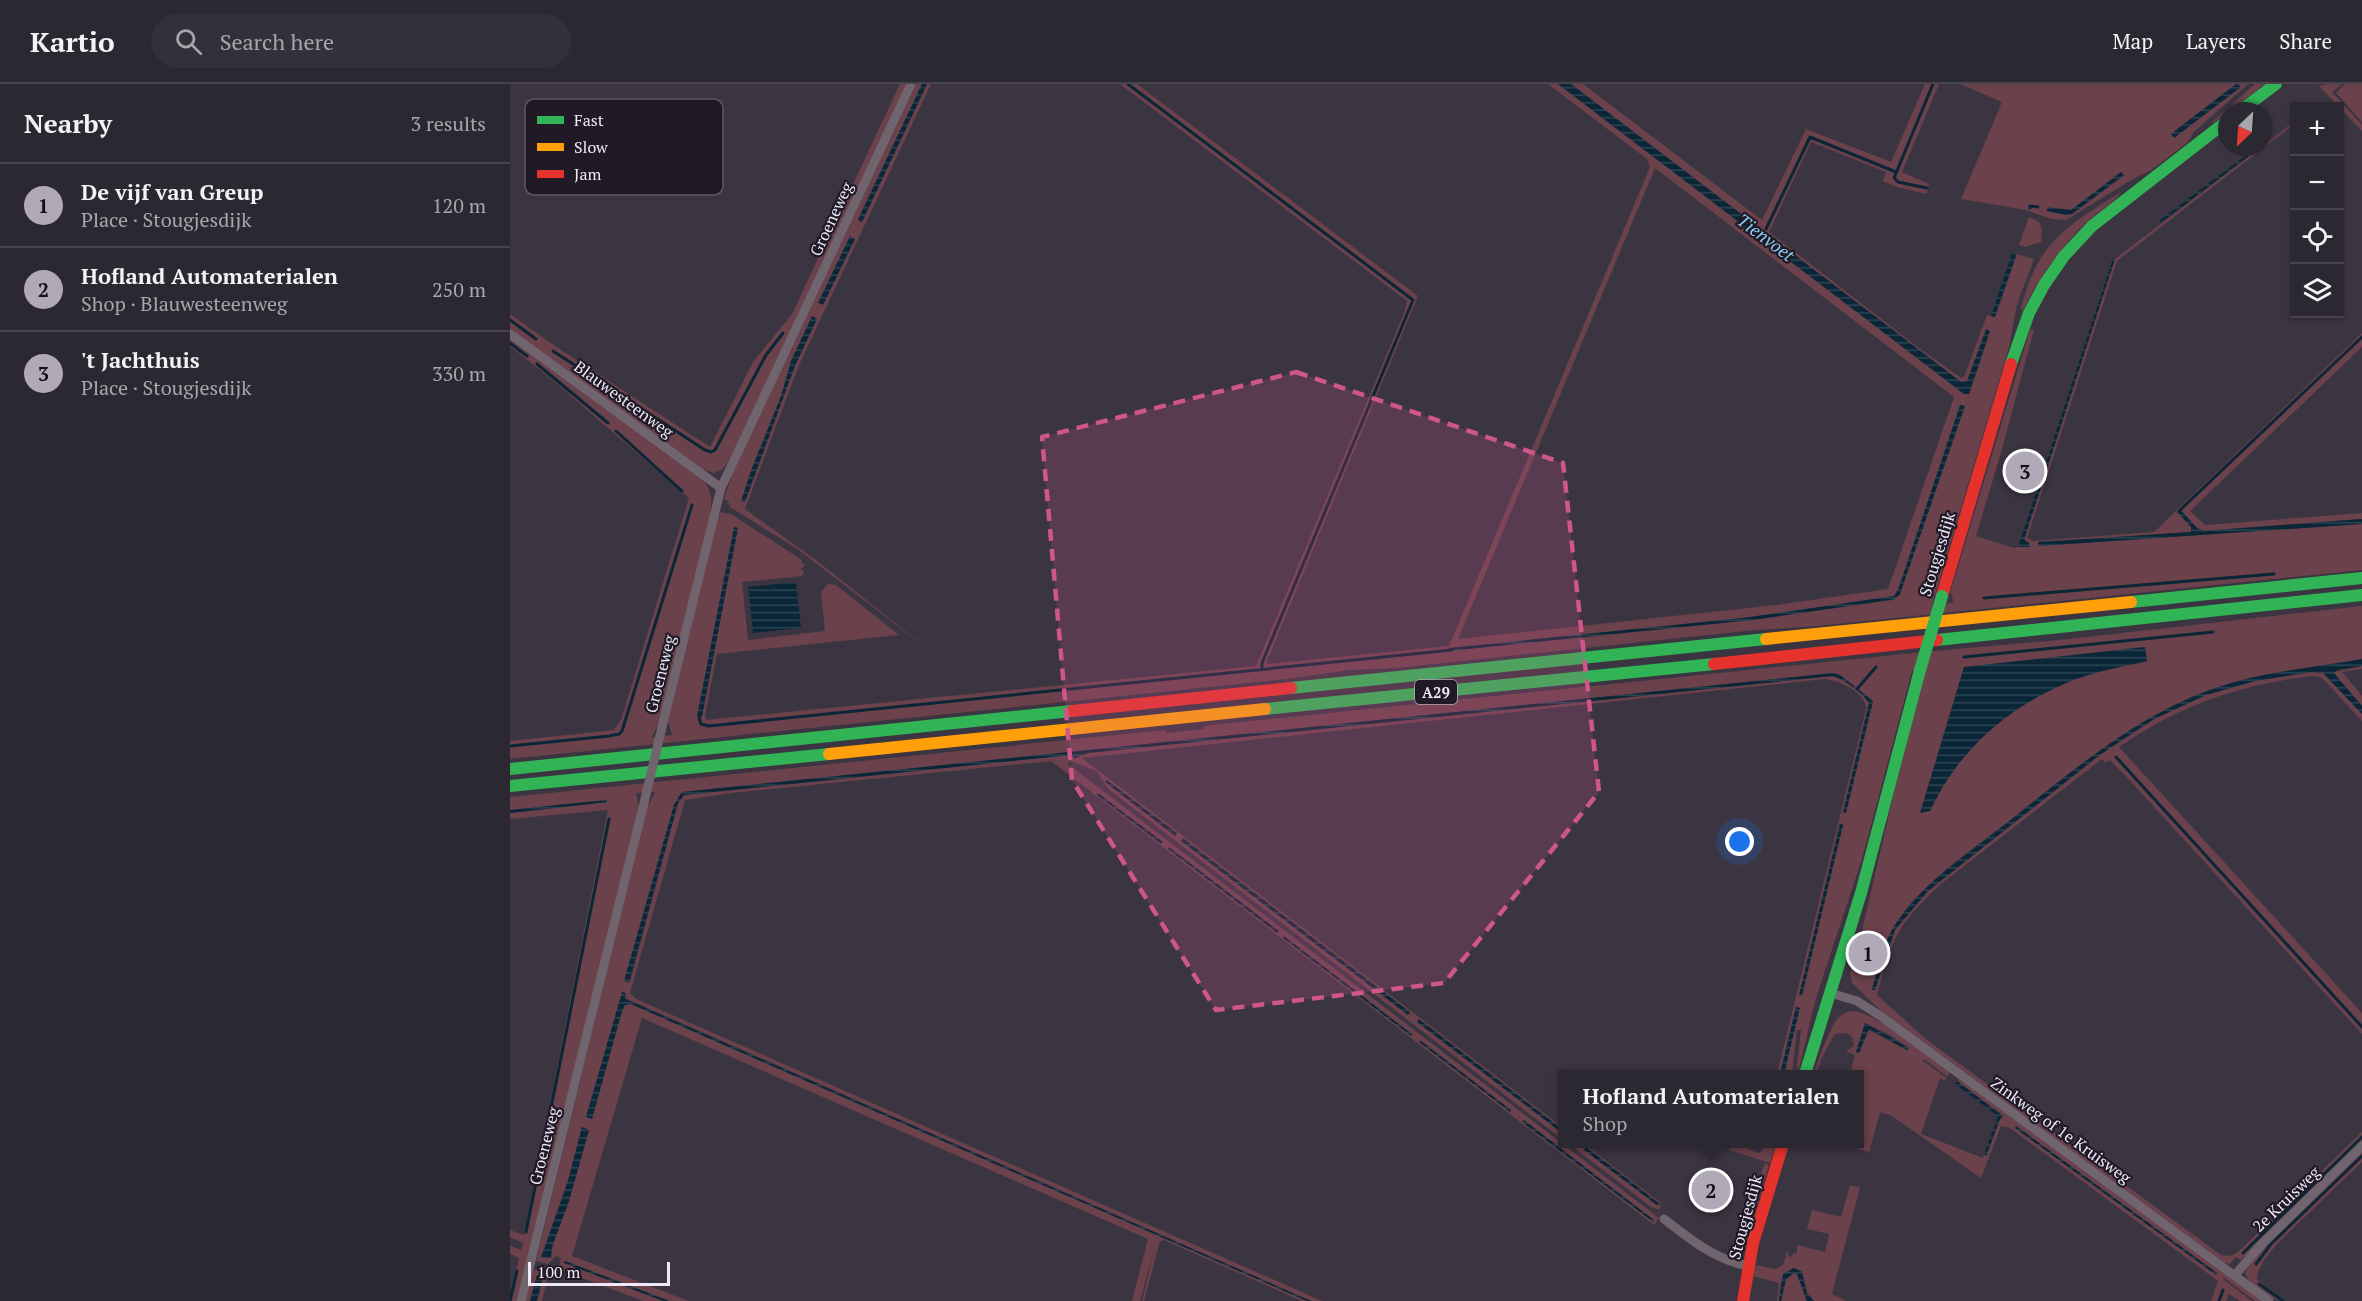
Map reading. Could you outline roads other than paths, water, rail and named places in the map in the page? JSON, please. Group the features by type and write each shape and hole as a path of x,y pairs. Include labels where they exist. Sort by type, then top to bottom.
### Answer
{"main road":[{"path":"2252,102 2276,84"},
{"name":"Stougjesdijk","path":"1806,1070 1861,893 1920,670 2014,354 2029,313 2044,285 2071,249 2097,221 2218,128"},
{"name":"A29","path":"510,769 2362,578"},
{"name":"A29","path":"510,786 2362,595"},
{"name":"Stougjesdijk","path":"1743,1301 1758,1223 1781,1148"}],"street":[{"name":"Groeneweg","path":"521,1301 721,488 911,84"},
{"name":"Blauwesteenweg","path":"510,334 721,488"},
{"name":"Zinkweg of 1e Kruisweg","path":"1830,993 1857,1001 1882,1017 2270,1301"},
{"name":"2e Kruisweg","path":"2235,1275 2260,1246 2362,1146"},
{"path":"1664,1219 1717,1257 1730,1263 1748,1266"}],"water":[{"path":"922,84 927,84 862,222 858,220"},
{"name":"Tienvoet","path":"1558,84 1571,84 1961,382 1967,381 1986,329 1990,331 1969,394 1964,394"},
{"path":"2236,84 2241,87 2218,102 2218,105 2174,138 2171,134"},
{"path":"2245,156 2249,156 2159,224 2160,220"},
{"path":"2121,172 2124,175 2072,214 2047,211 2048,207 2071,210"},
{"path":"850,236 855,239 823,305 818,303"},
{"path":"2012,253 2016,255 1995,317 1991,316"},
{"path":"2113,258 2115,259 2024,540 2029,543 2030,547 2018,547"},
{"path":"812,316 817,319 795,366 745,502 741,501 781,396 791,361"},
{"path":"1960,405 1965,406 1900,594 1895,599 1752,620 1449,651 1449,648 1743,618 1894,596 1898,590"},
{"path":"2180,509 2197,528 2204,531 2362,519 2362,524 2039,546 2038,542 2191,532 2191,527 2177,512"},
{"path":"734,527 738,528 702,717 697,716"},
{"path":"796,582 801,628 753,633 748,587"},
{"path":"2145,647 2147,661 2076,679 2052,689 2009,715 1972,748 1956,767 1930,811 1920,813 1964,667"},
{"path":"2362,659 2362,666 2337,670 2334,673 2362,706 2362,714 2323,673 2311,672 2255,681 2206,695 2154,719 2101,754 1928,891 1895,930 1875,990 1872,990 1887,940 1895,925 1917,897 1956,862 2073,770 2125,733 2181,702 2228,684 2266,675"},
{"path":"1833,673 1840,675 1873,701 1846,813 1843,812 1869,703 1853,687 1832,676 1088,753 1075,758 1070,755 684,795 678,803 629,982 624,981 674,805 682,792"},
{"path":"1107,780 1177,833 1175,836 1105,782"},
{"path":"1098,793 1163,842 1161,844 1097,795"},
{"path":"607,800 607,802 510,813 510,810"},
{"path":"1840,823 1843,825 1802,996 1799,995"},
{"path":"1183,838 1410,1012 1408,1015 1181,841"},
{"path":"1169,847 1279,931 1277,933 1168,849"},
{"path":"1284,936 1412,1034 1411,1036 1283,938"},
{"path":"622,992 626,993 625,999 1311,1301 631,1004 625,1005 622,1011 592,1119 586,1117"},
{"path":"1796,1007 1800,1008 1785,1070 1781,1070"},
{"path":"1419,1019 1558,1126 1558,1130 1417,1022"},
{"path":"1865,1023 1909,1048 1907,1050 1870,1029 1859,1053 1856,1052"},
{"path":"1420,1040 1511,1110 1510,1112 1419,1042"},
{"path":"1957,1081 2003,1116 1986,1156 1984,1154 1998,1116 1955,1084"},
{"path":"1524,1120 1654,1220 1653,1222 1522,1122"},
{"path":"2016,1126 2217,1273 2216,1275 2015,1128"},
{"path":"582,1127 589,1130 569,1201 552,1247 551,1257 541,1258 568,1181"},
{"path":"1587,1148 1660,1204 1658,1206 1584,1150"},
{"path":"565,1261 669,1301 663,1301 564,1263"},
{"path":"1794,1268 1802,1272 1807,1293 1814,1301 1807,1301 1797,1274 1794,1273 1786,1279 1781,1301 1779,1301 1783,1274"},
{"path":"537,1275 543,1277 537,1301 530,1301"}],"waterway":[{"path":"1128,84 1413,300 1262,663 1262,669"},
{"path":"1927,188 1898,182 1894,178 1933,84"},
{"name":"Tienvoet","path":"1766,229 1810,137 1896,172"},
{"path":"2030,208 2030,206 2038,207"},
{"path":"510,320 536,339"},
{"path":"553,351 711,452 715,450 766,355 783,333"},
{"path":"2181,513 2179,511 2362,337"},
{"path":"510,343 527,356"},
{"path":"537,364 608,423"},
{"path":"616,431 682,491"},
{"path":"510,746 609,736 622,731 692,505"},
{"path":"1984,598 2274,574"},
{"path":"1964,657 2213,632"},
{"path":"699,717 701,724 709,726 1452,650"},
{"path":"1857,689 1876,667"},
{"path":"2116,757 2362,1027"},
{"path":"526,1232 609,819"},
{"path":"2243,1253 2362,1137"},
{"path":"2256,1264 2271,1244 2362,1156"},
{"path":"510,1301 517,1271"},
{"path":"2259,1284 2283,1301"},
{"path":"2219,1301 2223,1290"}],"place":[{"name":"'t Jachthuis","path":"2025,471"},
{"name":"De vijf van Greup","path":"1868,953"},
{"name":"Hofland Automaterialen","path":"1711,1190"}]}
